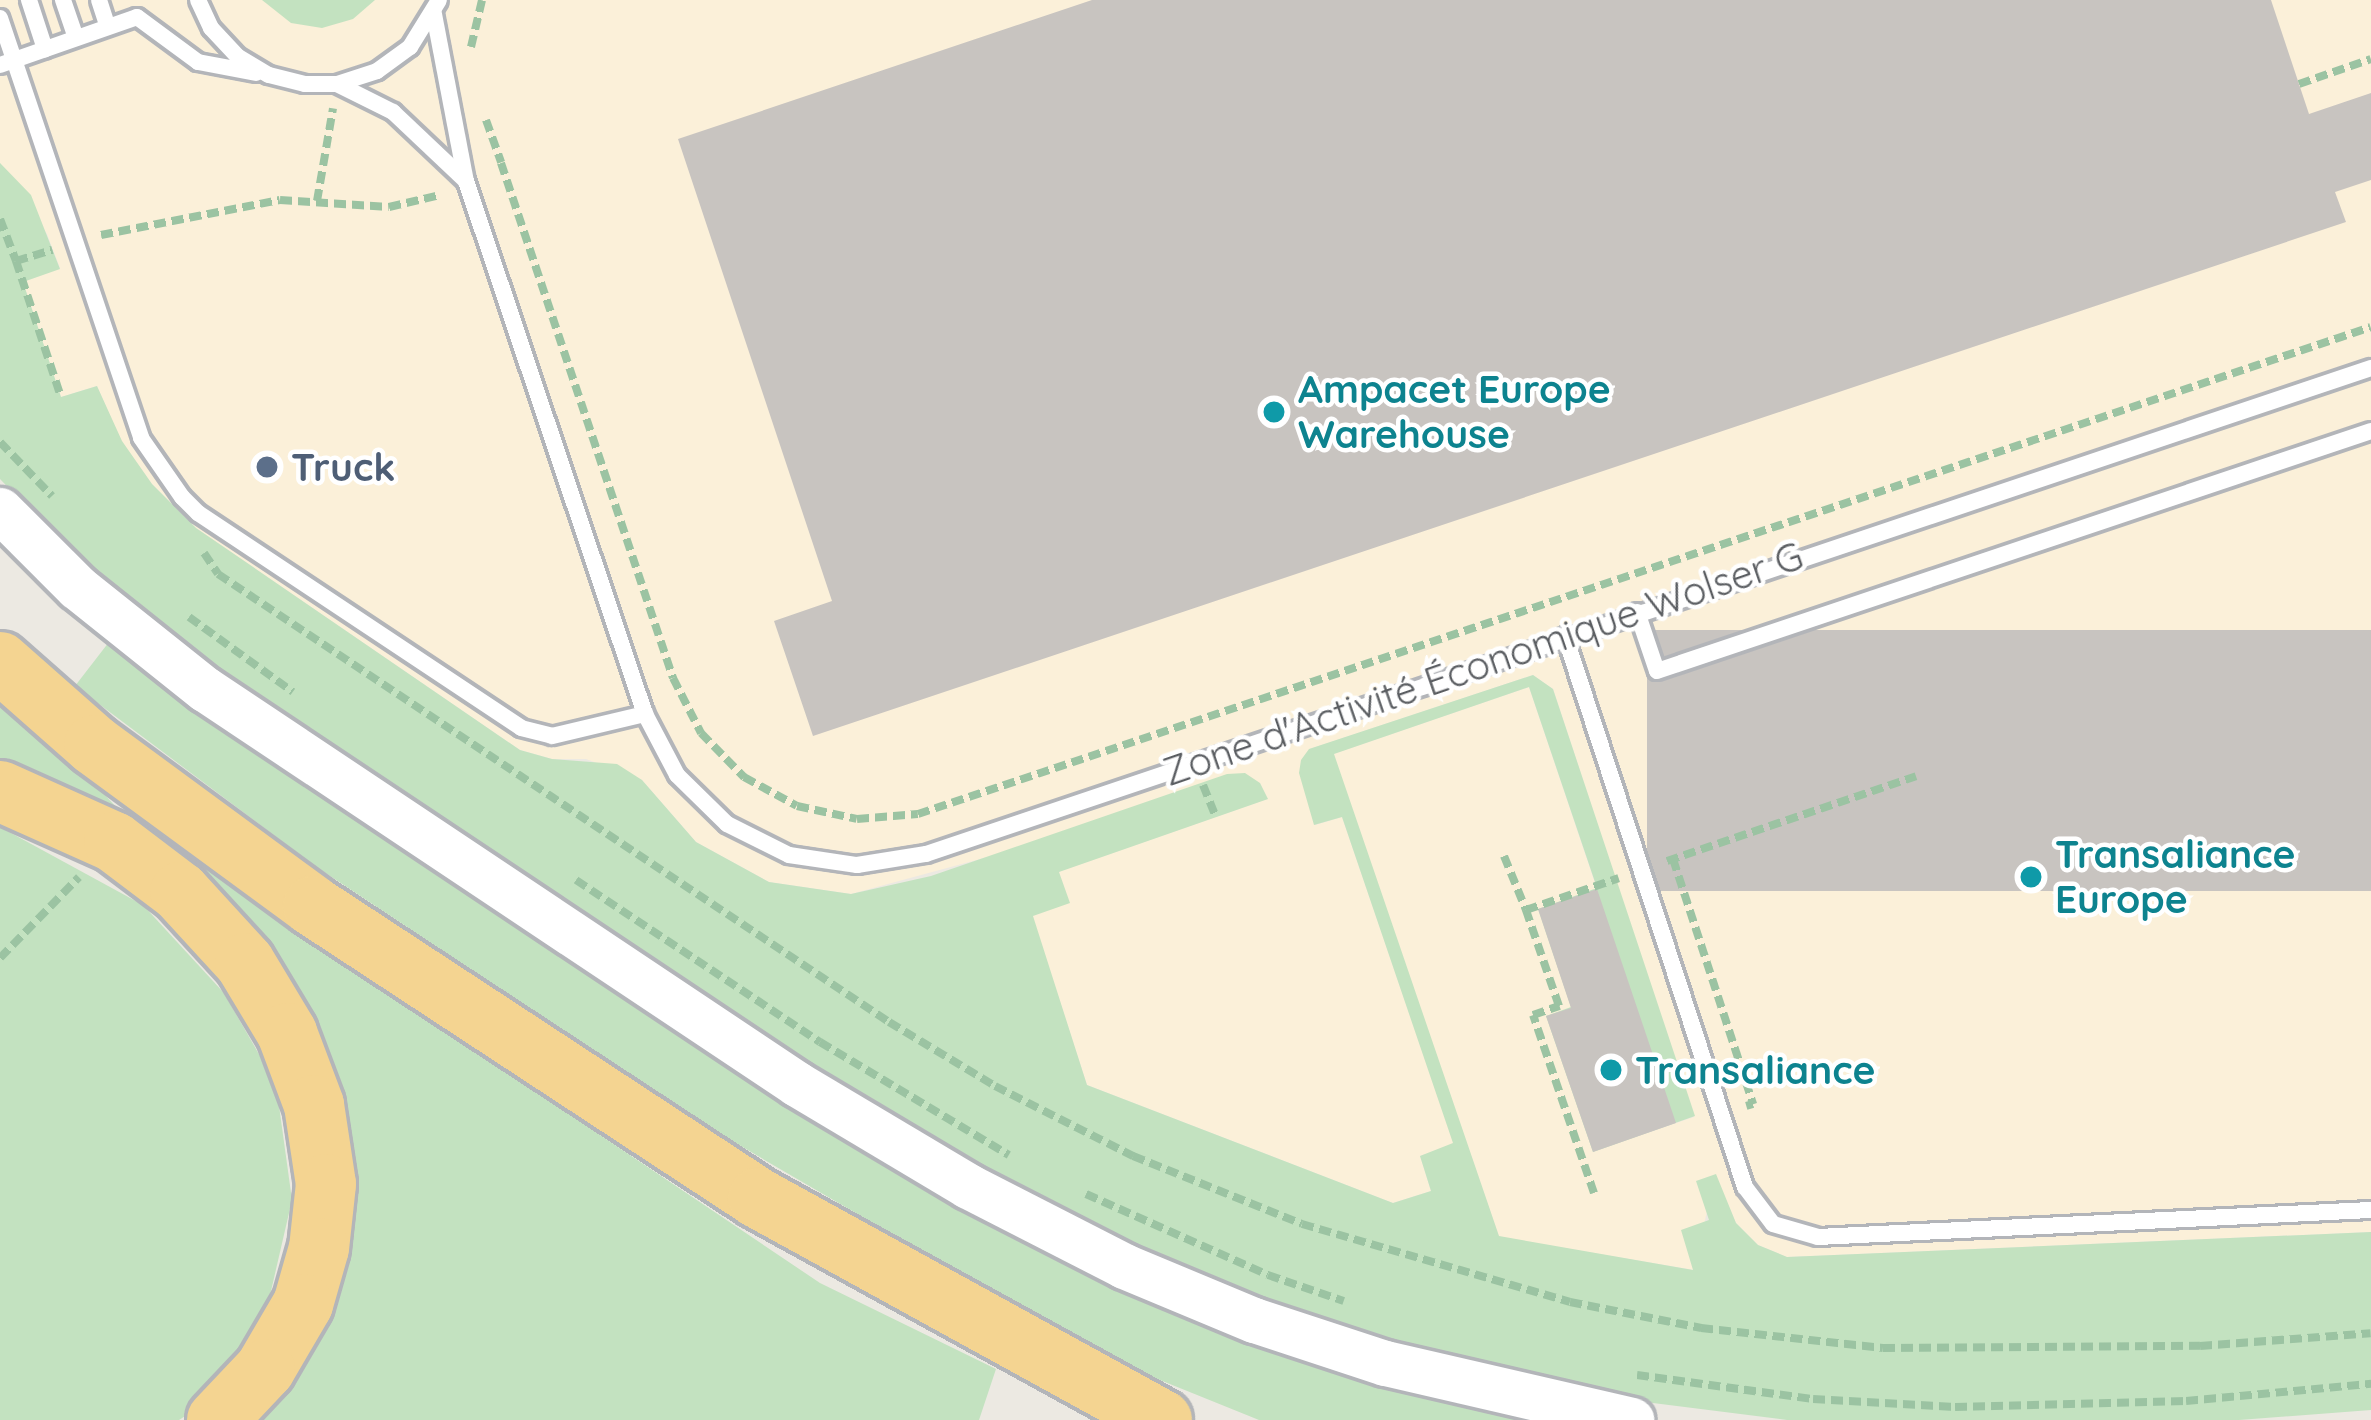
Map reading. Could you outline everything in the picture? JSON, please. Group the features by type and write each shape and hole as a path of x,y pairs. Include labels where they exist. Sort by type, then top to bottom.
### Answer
{"highway":[{"path":"0,662 94,746 314,906 758,1198 1162,1420"},
{"path":"0,791 114,842 180,892 245,963 287,1033 314,1105 326,1184 319,1248 303,1304 265,1370 217,1420"}],"main road":[{"path":"0,510 76,587 206,689 797,1084 968,1186 1124,1266 1254,1320 1407,1369 1632,1420"}],"lane":[{"path":"29,0 45,49"},
{"path":"63,0 76,38"},
{"path":"99,0 108,27"},
{"name":"Zone d'Activité Économique Wolser G","path":"198,0 211,28 237,56 269,75"},
{"name":"Zone d'Activité Économique Wolser G","path":"7,62 108,27 134,8 198,62 305,84 337,84 377,71 410,47 437,7"},
{"name":"Zone d'Activité Économique Wolser G","path":"437,7 466,181 645,714 677,776 727,824 788,855 857,866 926,854 2371,368"},
{"path":"0,18 7,62 141,438 198,513 521,728 552,736 645,714"},
{"name":"Zone d'Activité Économique Wolser G","path":"337,84 393,112 466,181"},
{"path":"1637,612 1657,671 2371,431"},
{"path":"1565,636 1745,1187 1773,1224 1818,1237 2371,1210"}],"path":[{"path":"2299,84 2371,59"},
{"path":"317,201 337,84"},
{"path":"501,163 673,678 701,733 744,777 797,806 857,819 940,807 2371,327"},
{"path":"16,261 74,242 280,200 389,207 434,198 466,181"},
{"path":"0,219 62,398"},
{"path":"0,442 69,514"},
{"path":"198,513 194,540 218,574 889,1022 995,1086 1206,1188 1445,1270 1701,1328 1883,1348 2200,1346 2371,1333"},
{"path":"171,603 297,695"},
{"path":"0,958 114,842"},
{"path":"1504,856 1526,910"},
{"path":"1672,859 1753,1104"},
{"path":"567,875 820,1042 1023,1164"},
{"path":"1065,1184 1268,1275 1353,1304"},
{"path":"1634,1374 1814,1399 1955,1407 2186,1400 2371,1384"}],"shaded area":[{"path":"0,0 2371,0 2371,1232 1787,1257 1758,1245 1736,1223 1715,1175 1694,1270 1499,1237 1333,754 1529,687 1597,889 1571,1008 1547,1017 1593,1151 1694,1117 1553,689 1533,675 1310,749 1315,825 1342,817 1454,1144 1420,1156 1431,1191 1393,1203 1087,1085 1032,916 1058,872 1267,799 1260,783 851,894 769,882 696,842 642,780 586,759 552,759 520,750 196,528 152,484 121,441 97,386 61,397 23,282 60,268 47,234 0,163"}],"green space":[{"path":"262,0 375,0 353,19 322,28 291,23"},
{"path":"0,163 31,195 60,269 23,282 61,397 97,386 122,441 152,484 196,528 520,750 552,759 617,764 642,780 696,842 769,882 851,894 931,876 1227,774 1245,773 1260,783 1268,799 1059,872 1070,903 1033,916 1087,1085 1393,1203 1431,1191 1420,1156 1453,1143 1342,817 1314,825 1299,773 1301,760 1309,749 1533,675 1553,689 1695,1116 1593,1152 1546,1016 1571,1007 1538,909 1597,888 1529,687 1334,754 1499,1236 1693,1270 1681,1230 1709,1220 1696,1181 1716,1174 1736,1223 1758,1245 1787,1257 2371,1232 2371,1410 2239,1420 1787,1420 1653,1403 1545,1383 1389,1342 1262,1299 1131,1245 976,1167 808,1065 215,670 86,568 0,479"},
{"path":"109,642 189,702 1244,1340 1382,1386 1519,1420 1259,1420 1103,1357 715,1131 315,866 75,686"},
{"path":"0,697 77,765 131,823 0,777"},
{"path":"0,827 143,905 224,993 276,1084 292,1200 265,1317 204,1404 179,1420 0,1420"},
{"path":"194,854 325,950 820,1283 996,1369 979,1420 250,1420 339,1276 293,1001"}],"building":[{"name":"Ampacet Europe Warehouse","path":"1092,0 2271,0 2309,114 2371,93 2371,180 2335,192 2346,222 813,736 774,621 832,601 678,139"},
{"path":"1647,630 2371,630 2371,891 1647,891"},
{"name":"Transaliance","path":"1597,889 1676,1123 1593,1152 1546,1016 1571,1008 1538,909"}],"place":[{"name":"Ampacet Europe Warehouse","path":"1274,412"},
{"name":"Truck","path":"267,467"},
{"name":"Transaliance Europe","path":"2031,877"},
{"name":"Transaliance","path":"1611,1070"}]}
